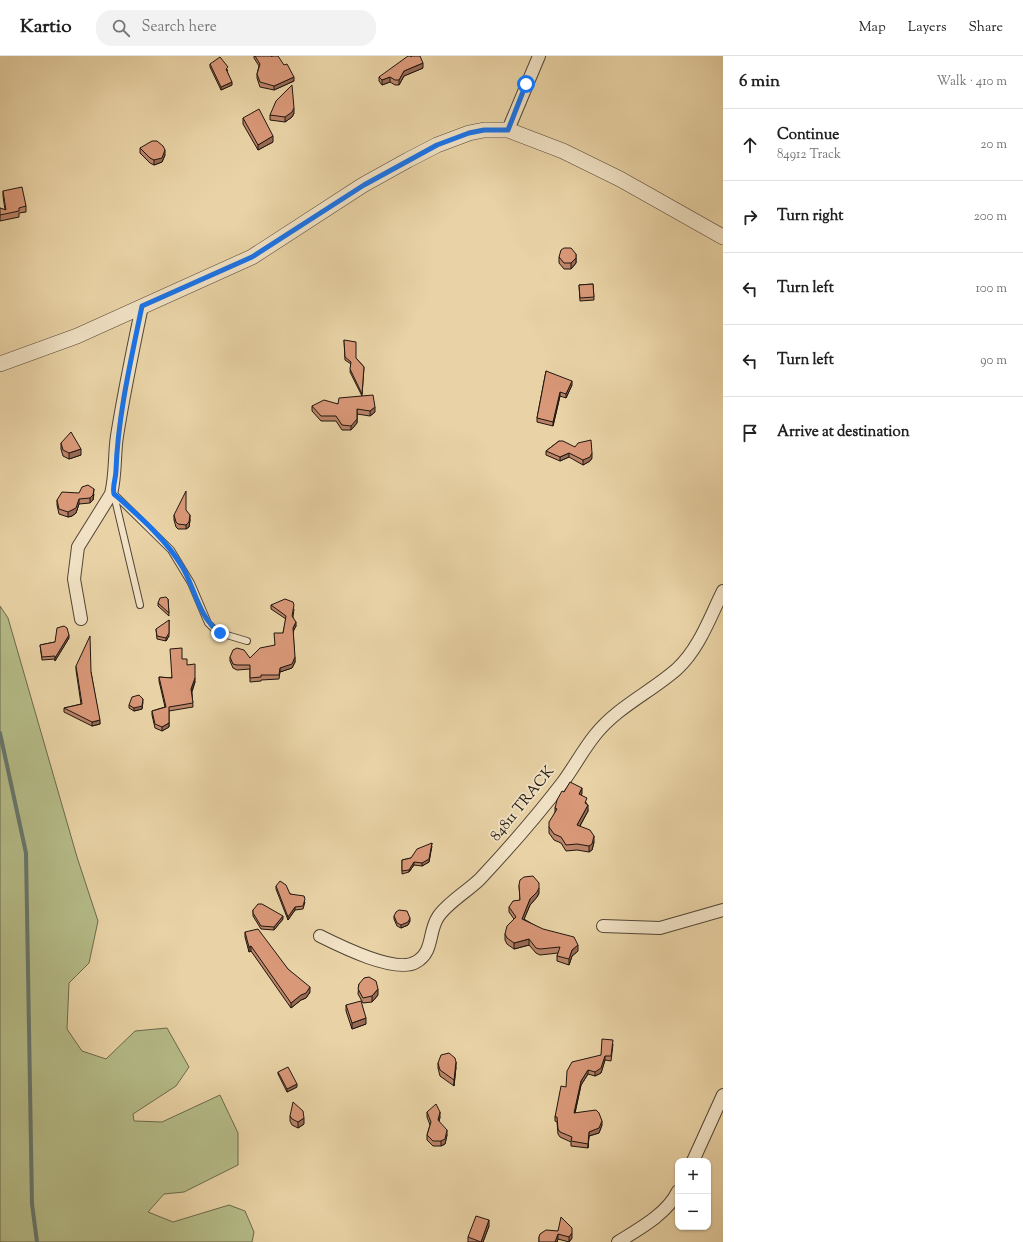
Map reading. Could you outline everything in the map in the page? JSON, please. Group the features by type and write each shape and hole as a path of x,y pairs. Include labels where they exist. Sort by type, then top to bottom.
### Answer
{"street":[{"path":"508,130 538,56"},
{"path":"0,364 77,336 252,257 364,185 437,145 469,133 484,130 508,130 563,151 620,179 723,237"},
{"path":"81,619 74,579 78,547 113,491 116,475 117,438 142,306"},
{"name":"84811 TRACK","path":"320,936 349,951 402,966 416,963 425,956 430,946 433,926 438,917 470,889 540,811 564,781 595,734 612,718 678,668 696,646 723,591"},
{"path":"603,926 660,928 723,910"},
{"path":"694,1158 723,1096"},
{"path":"618,1242 647,1224 674,1201 677,1194"}],"lane":[{"path":"113,491 140,605"},
{"path":"113,491 171,550 191,583 198,601 212,626 220,633 247,641"}],"green space":[{"path":"0,606 8,618 77,857 98,921 89,963 69,983 67,1029 82,1051 106,1059 135,1031 167,1028 189,1067 176,1086 133,1114 134,1121 162,1122 220,1095 238,1133 238,1165 184,1192 164,1194 148,1212 173,1222 229,1205 245,1211 254,1232 252,1242 0,1242"}],"building":[{"path":"255,56 278,56 284,65 287,64 294,77 274,86 260,82 257,74 260,64"},
{"path":"408,56 420,56 423,63 404,71 399,80 395,80 390,77 382,80 379,77"},
{"path":"220,57 228,67 226,69 232,82 221,87 210,64"},
{"path":"292,85 294,108 292,112 285,117 270,115 276,101"},
{"path":"259,109 273,136 258,145 243,118"},
{"path":"152,141 157,141 163,146 165,150 162,158 154,160 140,148"},
{"path":"22,187 26,206 19,208 19,211 0,215 0,208 6,210 3,191"},
{"path":"564,248 571,248 576,254 576,258 571,263 564,263 559,257 561,250"},
{"path":"593,284 594,297 580,298 579,285"},
{"path":"344,340 356,342 356,358 364,367 362,394 350,369 351,362 345,357"},
{"path":"546,371 572,381 566,394 560,392 553,422 537,418"},
{"path":"373,395 375,407 370,411 357,409 357,419 351,426 342,425 336,416 321,416 312,406 324,400 338,404 339,398"},
{"path":"71,432 81,449 69,453 63,450 61,443"},
{"path":"591,440 592,453 590,457 583,460 569,453 560,457 546,451 559,441 563,441 575,447 578,443"},
{"path":"88,485 94,489 93,495 90,498 79,499 76,508 68,512 59,509 57,500 62,492 79,493 82,487"},
{"path":"186,491 186,510 190,515 189,522 186,525 178,524 174,515"},
{"path":"166,597 168,599 169,613 158,603 160,598"},
{"path":"285,599 293,602 294,605 292,616 296,622 293,628 295,657 292,664 280,668 279,675 261,675 261,677 250,678 250,665 233,664 230,657 233,650 237,648 244,650 250,658 260,648 275,645 274,633 283,633 286,616 271,605"},
{"path":"169,620 169,633 166,638 157,636 156,629"},
{"path":"64,626 67,628 69,635 55,658 55,656 42,657 40,645 55,642 57,628"},
{"path":"90,636 91,672 100,720 92,722 64,708 82,704 76,666"},
{"path":"182,648 182,659 187,659 187,665 195,664 195,678 191,689 193,703 169,707 169,723 162,727 155,724 152,711 166,707 159,677 172,678 170,649"},
{"path":"139,695 143,699 142,706 134,708 129,705 132,697"},
{"path":"570,782 582,788 579,794 587,798 585,803 588,805 577,825 590,830 594,836 592,844 589,846 577,844 566,845 561,837 554,834 549,827 549,822 557,809 555,808 557,800 562,791 564,792"},
{"path":"432,843 429,859 422,863 414,862 409,870 402,871 402,860 411,858 417,849"},
{"path":"533,876 539,883 539,888 530,899 522,919 543,929 574,937 578,945 572,950 569,959 557,956 560,947 536,948 529,939 514,943 507,938 505,934 507,926 516,917 509,907 513,901 520,900 520,880 524,877"},
{"path":"280,881 286,885 290,894 304,896 305,899 303,906 295,907 288,917 276,886"},
{"path":"258,904 262,904 283,916 274,927 261,926 253,913 253,910"},
{"path":"399,910 407,911 410,918 408,922 401,925 397,923 394,916"},
{"path":"258,929 288,969 310,987 306,993 291,1003 251,946 249,947 245,932"},
{"path":"369,977 376,981 378,989 372,996 363,998 358,989 359,984 364,978"},
{"path":"361,1001 366,1018 352,1023 346,1005"},
{"path":"602,1039 613,1040 611,1056 605,1056 601,1068 595,1072 588,1070 581,1081 574,1113 596,1110 602,1121 599,1128 589,1132 588,1144 571,1141 572,1137 560,1132 558,1129 557,1117 555,1117 561,1086 566,1087 567,1071 572,1062 601,1055"},
{"path":"449,1053 455,1058 456,1062 454,1080 440,1070 438,1063 441,1055"},
{"path":"288,1067 297,1084 287,1089 278,1072"},
{"path":"293,1102 303,1111 304,1118 298,1122 290,1116"},
{"path":"436,1104 440,1112 438,1120 447,1130 445,1139 441,1141 433,1141 427,1135 431,1122 427,1112"},
{"path":"476,1216 489,1220 481,1242 468,1237"},
{"path":"561,1217 572,1228 572,1233 569,1237 558,1234 555,1242 539,1242 540,1234 546,1230 558,1231"}],"waterway":[{"path":"0,733 26,853 32,1204 37,1242"}],"route":[{"path":"220,633 208,623 191,583 171,550 134,511 114,494 113,488 116,475 117,438 142,306 252,257 364,185 437,145 469,133 484,130 508,130 526,84"}]}
